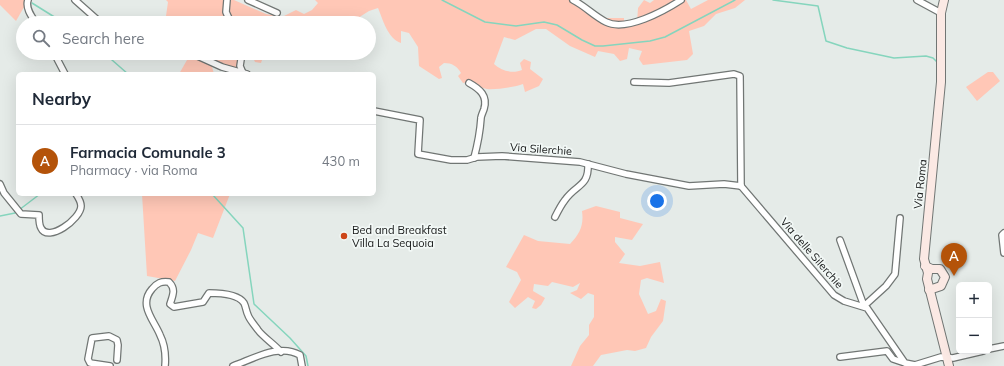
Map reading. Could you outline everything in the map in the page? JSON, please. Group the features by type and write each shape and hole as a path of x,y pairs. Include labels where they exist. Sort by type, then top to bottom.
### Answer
{"street":[{"path":"28,0 27,4 31,16"},
{"path":"227,0 226,12 228,16"},
{"path":"248,0 277,12"},
{"path":"573,0 607,23 633,23 659,14 681,0"},
{"path":"916,0 941,13"},
{"name":"Via Roma","path":"944,0 941,13 941,82 924,259 928,269 927,279 931,287 948,362"},
{"path":"77,1 93,16"},
{"path":"58,60 64,72"},
{"path":"205,60 242,72"},
{"path":"241,60 240,66 244,72"},
{"path":"634,82 669,83 734,74 740,76 741,186"},
{"path":"469,83 478,88 485,99 485,108 481,118 481,132 474,158"},
{"name":"Via Silerchie","path":"376,111 420,120 418,154 451,160 513,156 588,164 626,174 689,186 724,184 741,186"},
{"path":"555,217 564,200 581,186 588,177 588,164"},
{"path":"0,184 4,192 18,207 21,214 39,215 41,228 45,232 52,233 68,225 79,214 81,206 77,196"},
{"name":"Via delle Silerchie","path":"741,186 834,295 844,301 864,306"},
{"path":"864,306 886,286 895,274 900,218"},
{"path":"1004,233 1002,235 1004,253"},
{"path":"840,240 864,306 879,323 886,336 905,363"},
{"path":"928,269 940,269 945,277 943,283 931,287"},
{"path":"165,366 166,357 160,334 150,319 146,304 150,291 158,283 163,281 172,285 174,292 170,304 174,307 203,302 209,294 220,293 237,298 244,303 249,317 254,321 259,331 273,342 281,352"},
{"path":"110,366 90,363 88,359 92,338 109,336 116,340 118,345 117,360"},
{"path":"992,349 1004,346"},
{"path":"840,357 887,351 893,359 913,366 948,362 953,358 970,354"},
{"path":"234,366 271,352 294,352 300,355 302,366"}],"shaded area":[{"path":"0,0 28,0 19,16 16,16 16,21 0,5"},
{"path":"166,0 234,0 266,14 277,16 166,16 168,2"},
{"path":"315,0 569,0 606,18 624,18 624,25 637,23 638,8 644,0 650,3 654,0 686,0 691,9 708,0 745,0 735,8 716,14 704,26 689,31 693,54 687,60 643,65 639,59 642,51 629,48 627,59 620,61 614,54 598,51 595,57 570,46 546,29 536,29 515,40 504,37 494,64 507,71 515,72 522,70 520,63 524,59 531,62 530,69 543,79 539,86 525,92 523,84 505,88 487,89 473,83 463,83 458,76 461,73 458,68 447,63 444,63 439,67 442,78 439,79 419,66 418,47 409,33 401,31 401,43 396,41 386,28 378,8 361,16 284,16 296,10 304,14 312,10 318,3"},
{"path":"187,60 239,60 238,69 211,63 213,72 180,72"},
{"path":"254,60 262,60 261,63 255,62"},
{"path":"988,72 993,72 1000,81 977,101 966,87"},
{"path":"142,196 229,196 213,238 198,233 175,281 147,276"},
{"path":"596,206 620,212 620,218 643,224 632,240 615,237 615,242 625,254 619,263 640,266 660,262 664,283 647,278 641,280 639,294 648,314 656,311 661,299 666,301 663,321 651,337 646,348 635,351 627,350 601,355 593,366 571,366 580,346 589,335 589,325 594,317 594,295 588,293 581,299 570,293 577,290 580,283 573,287 552,282 548,286 534,284 533,291 545,298 541,305 536,309 532,308 535,301 528,297 515,308 509,302 521,280 517,272 506,267 524,235 538,241 570,244 576,237 582,225 582,211"}],"waterway":[{"path":"442,0 485,22 516,26 544,22 557,25 595,46 650,41 665,37 735,0"},
{"path":"773,0 818,6 826,41 847,48 894,58 926,56 933,58 937,62"},
{"path":"32,3 53,16"},
{"path":"112,60 126,72"},
{"path":"0,216 15,213 37,196"},
{"path":"214,196 243,228 254,304 290,338 306,356 308,366"}],"place":[{"name":"Bed and Breakfast Villa La Sequoia","path":"344,236"},
{"name":"Farmacia Comunale 3","path":"954,276"}]}
